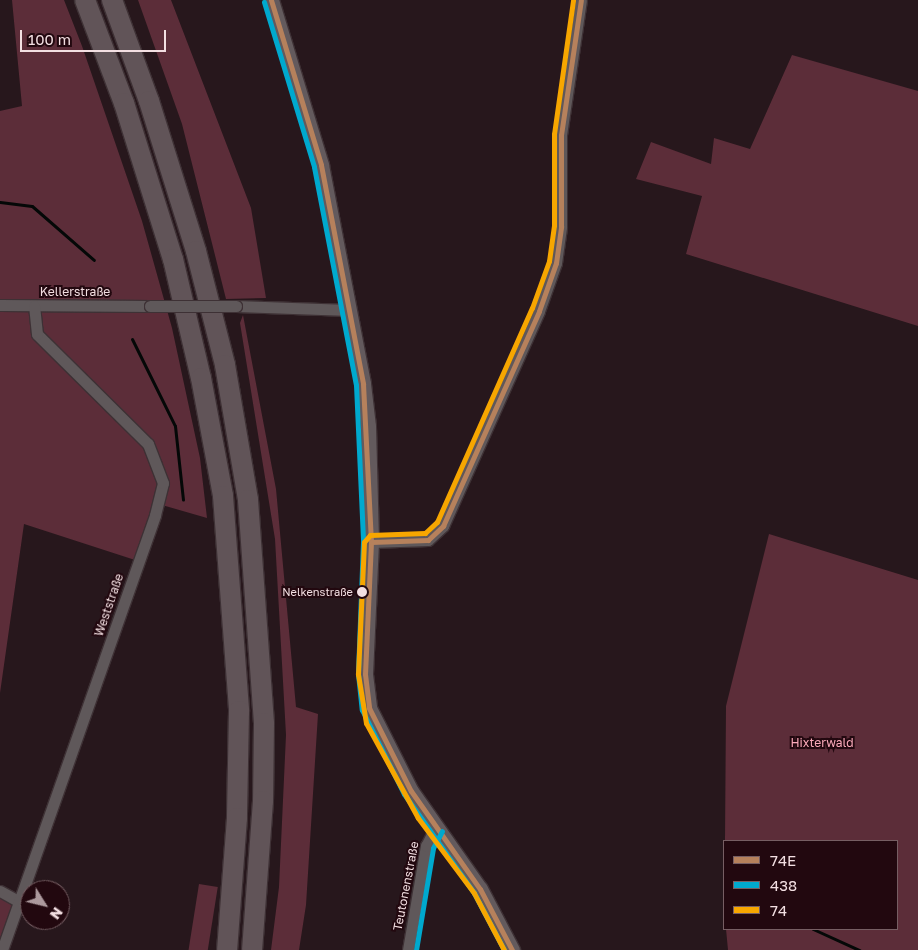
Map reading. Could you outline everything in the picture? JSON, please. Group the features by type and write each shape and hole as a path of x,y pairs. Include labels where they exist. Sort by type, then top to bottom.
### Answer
{"highway":[{"path":"85,0 124,103 173,259 201,378 223,496 239,711 236,847 226,950"},
{"path":"112,0 149,101 196,252 225,365 248,500 264,723 263,801 252,950"}],"street":[{"path":"271,0 321,165 349,310 368,426 371,542 365,674 369,708 396,764 435,828 475,880 512,950"},
{"path":"371,542 428,540 443,526 539,311 556,263 561,226 561,135 581,0"},
{"name":"Kellerstraße","path":"0,304 34,306 236,306 349,310"},
{"name":"Weststraße","path":"28,880 155,515 163,483 148,444 37,334 34,306"},
{"name":"Teutonenstraße","path":"408,950 426,846 435,828"},
{"path":"0,891 20,902"},
{"name":"Weststraße","path":"2,950 20,902"}],"green space":[{"path":"12,0 64,0 82,46 142,221 172,328 200,458 207,518 162,505 166,483 162,461 150,441 40,334 36,303 0,301 0,111 22,106"},
{"path":"138,0 171,0 251,208 266,298 226,299 182,124"},
{"path":"792,55 918,91 918,326 686,254 702,196 636,179 651,142 711,164 714,138 750,149"},
{"path":"0,308 32,308 32,333 145,446 157,474 157,493 135,560 24,524 0,693"},
{"path":"243,315 276,489 296,707 318,714 306,905 299,950 271,950 279,887 286,735 275,539 240,323"},
{"name":"Hixterwald","path":"769,534 918,580 918,950 728,950 726,930 898,930 898,840 725,840 726,706"},
{"path":"199,884 218,887 208,950 189,950"},
{"path":"0,898 14,906 0,946"}],"waterway":[{"path":"0,202 32,206 94,260"},
{"path":"132,339 175,426 183,500"},
{"path":"815,930 859,950"}],"transit line":[{"name":"74E","path":"271,0 321,165 363,384 371,542 365,674 369,708 411,791 480,889 512,950"},
{"name":"74","path":"504,950 474,893 418,818 366,723 358,674 364,542 370,535 425,533 437,522 532,308 549,261 554,225 554,134 573,0"},
{"name":"74E","path":"371,542 428,540 443,526 539,311 556,263 561,226 561,135 581,0"},
{"name":"438","path":"264,2 314,167 356,385 363,542 358,674 362,710 404,794 474,893 504,950"},
{"name":"438","path":"416,950 433,848 442,831"}],"place":[{"name":"Nelkenstraße","path":"362,592"}]}
